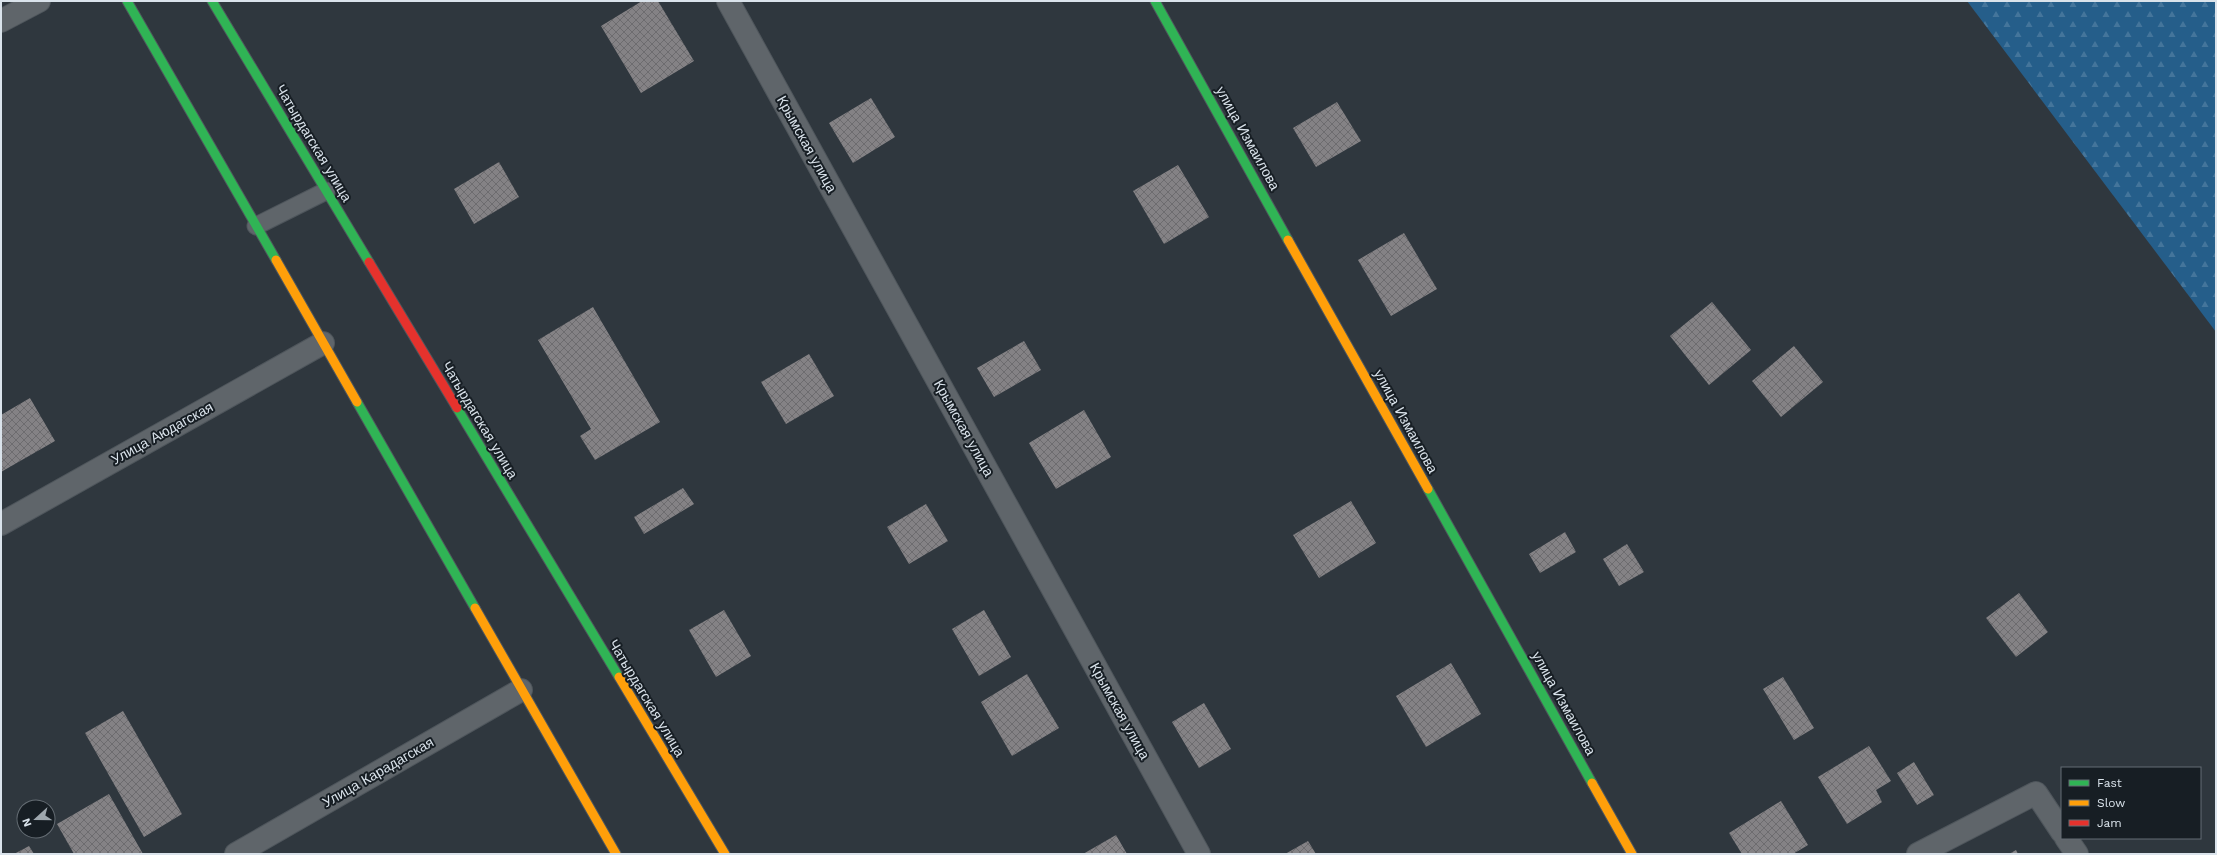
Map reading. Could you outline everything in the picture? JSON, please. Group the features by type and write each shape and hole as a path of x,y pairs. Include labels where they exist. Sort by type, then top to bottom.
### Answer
{"street":[{"path":"2,19 39,1"},
{"path":"127,1 616,854"},
{"name":"Чатырдагская улица","path":"212,1 725,854"},
{"name":"Крымская улица","path":"728,1 1199,854"},
{"name":"улица Измаилова","path":"1155,1 1632,854"},
{"name":"Улица Аюдагская","path":"1,524 323,343"},
{"name":"Улица Карадагская","path":"236,854 521,690"},
{"path":"1918,854 2036,793 2061,830"},
{"path":"2067,839 2077,854"}],"lane":[{"path":"256,226 326,191"}],"green space":[{"path":"1967,1 2216,1 2216,332"}],"building":[{"path":"642,1 658,1 694,61 641,93 601,26"},
{"path":"871,98 895,137 853,163 829,123"},
{"path":"1337,102 1361,141 1316,167 1293,128"},
{"path":"499,162 519,197 474,224 454,189"},
{"path":"1178,165 1209,217 1164,244 1133,191"},
{"path":"1404,233 1437,289 1391,316 1358,260"},
{"path":"1712,302 1751,350 1709,385 1670,336"},
{"path":"593,307 660,422 595,460 580,436 591,429 538,340"},
{"path":"1024,341 1041,370 994,397 977,368"},
{"path":"1794,346 1823,382 1781,417 1752,381"},
{"path":"809,354 834,396 786,424 761,382"},
{"path":"30,398 55,441 1,472 1,415"},
{"path":"1084,410 1111,457 1056,489 1029,443"},
{"path":"683,488 694,504 644,534 634,517"},
{"path":"1351,501 1376,543 1319,578 1293,535"},
{"path":"926,504 948,541 909,564 887,527"},
{"path":"1565,532 1576,552 1540,573 1529,554"},
{"path":"1627,544 1644,572 1619,586 1603,559"},
{"path":"2019,593 2048,632 2016,657 1986,618"},
{"path":"724,610 751,656 716,677 689,630"},
{"path":"984,610 1011,657 979,676 952,629"},
{"path":"1451,663 1481,714 1426,747 1396,696"},
{"path":"1027,674 1059,728 1012,756 981,702"},
{"path":"1783,677 1814,728 1794,740 1763,689"},
{"path":"1204,703 1231,749 1199,768 1172,722"},
{"path":"123,711 182,814 144,837 85,733"},
{"path":"1869,746 1891,781 1876,790 1882,802 1847,824 1818,777"},
{"path":"1914,762 1934,795 1917,805 1897,773"},
{"path":"109,794 143,854 74,854 57,824"},
{"path":"1781,801 1808,845 1793,854 1742,854 1729,833"},
{"path":"1116,835 1127,854 1083,854"},
{"path":"1308,841 1316,854 1285,854"},
{"path":"29,846 34,854 14,854"},
{"path":"2016,850 2018,854 2009,854"}],"traffic: fast":[{"path":"127,1 276,260"},
{"path":"212,1 369,262"},
{"path":"1155,1 1288,240"},
{"path":"357,402 475,608"},
{"path":"457,408 619,677"},
{"path":"1428,489 1592,783"}],"traffic: slow":[{"path":"1288,240 1428,489"},
{"path":"276,260 357,402"},
{"path":"475,608 616,854"},
{"path":"619,677 725,854"},
{"path":"1592,783 1632,854"}],"traffic: jam":[{"path":"369,262 457,408"}]}
